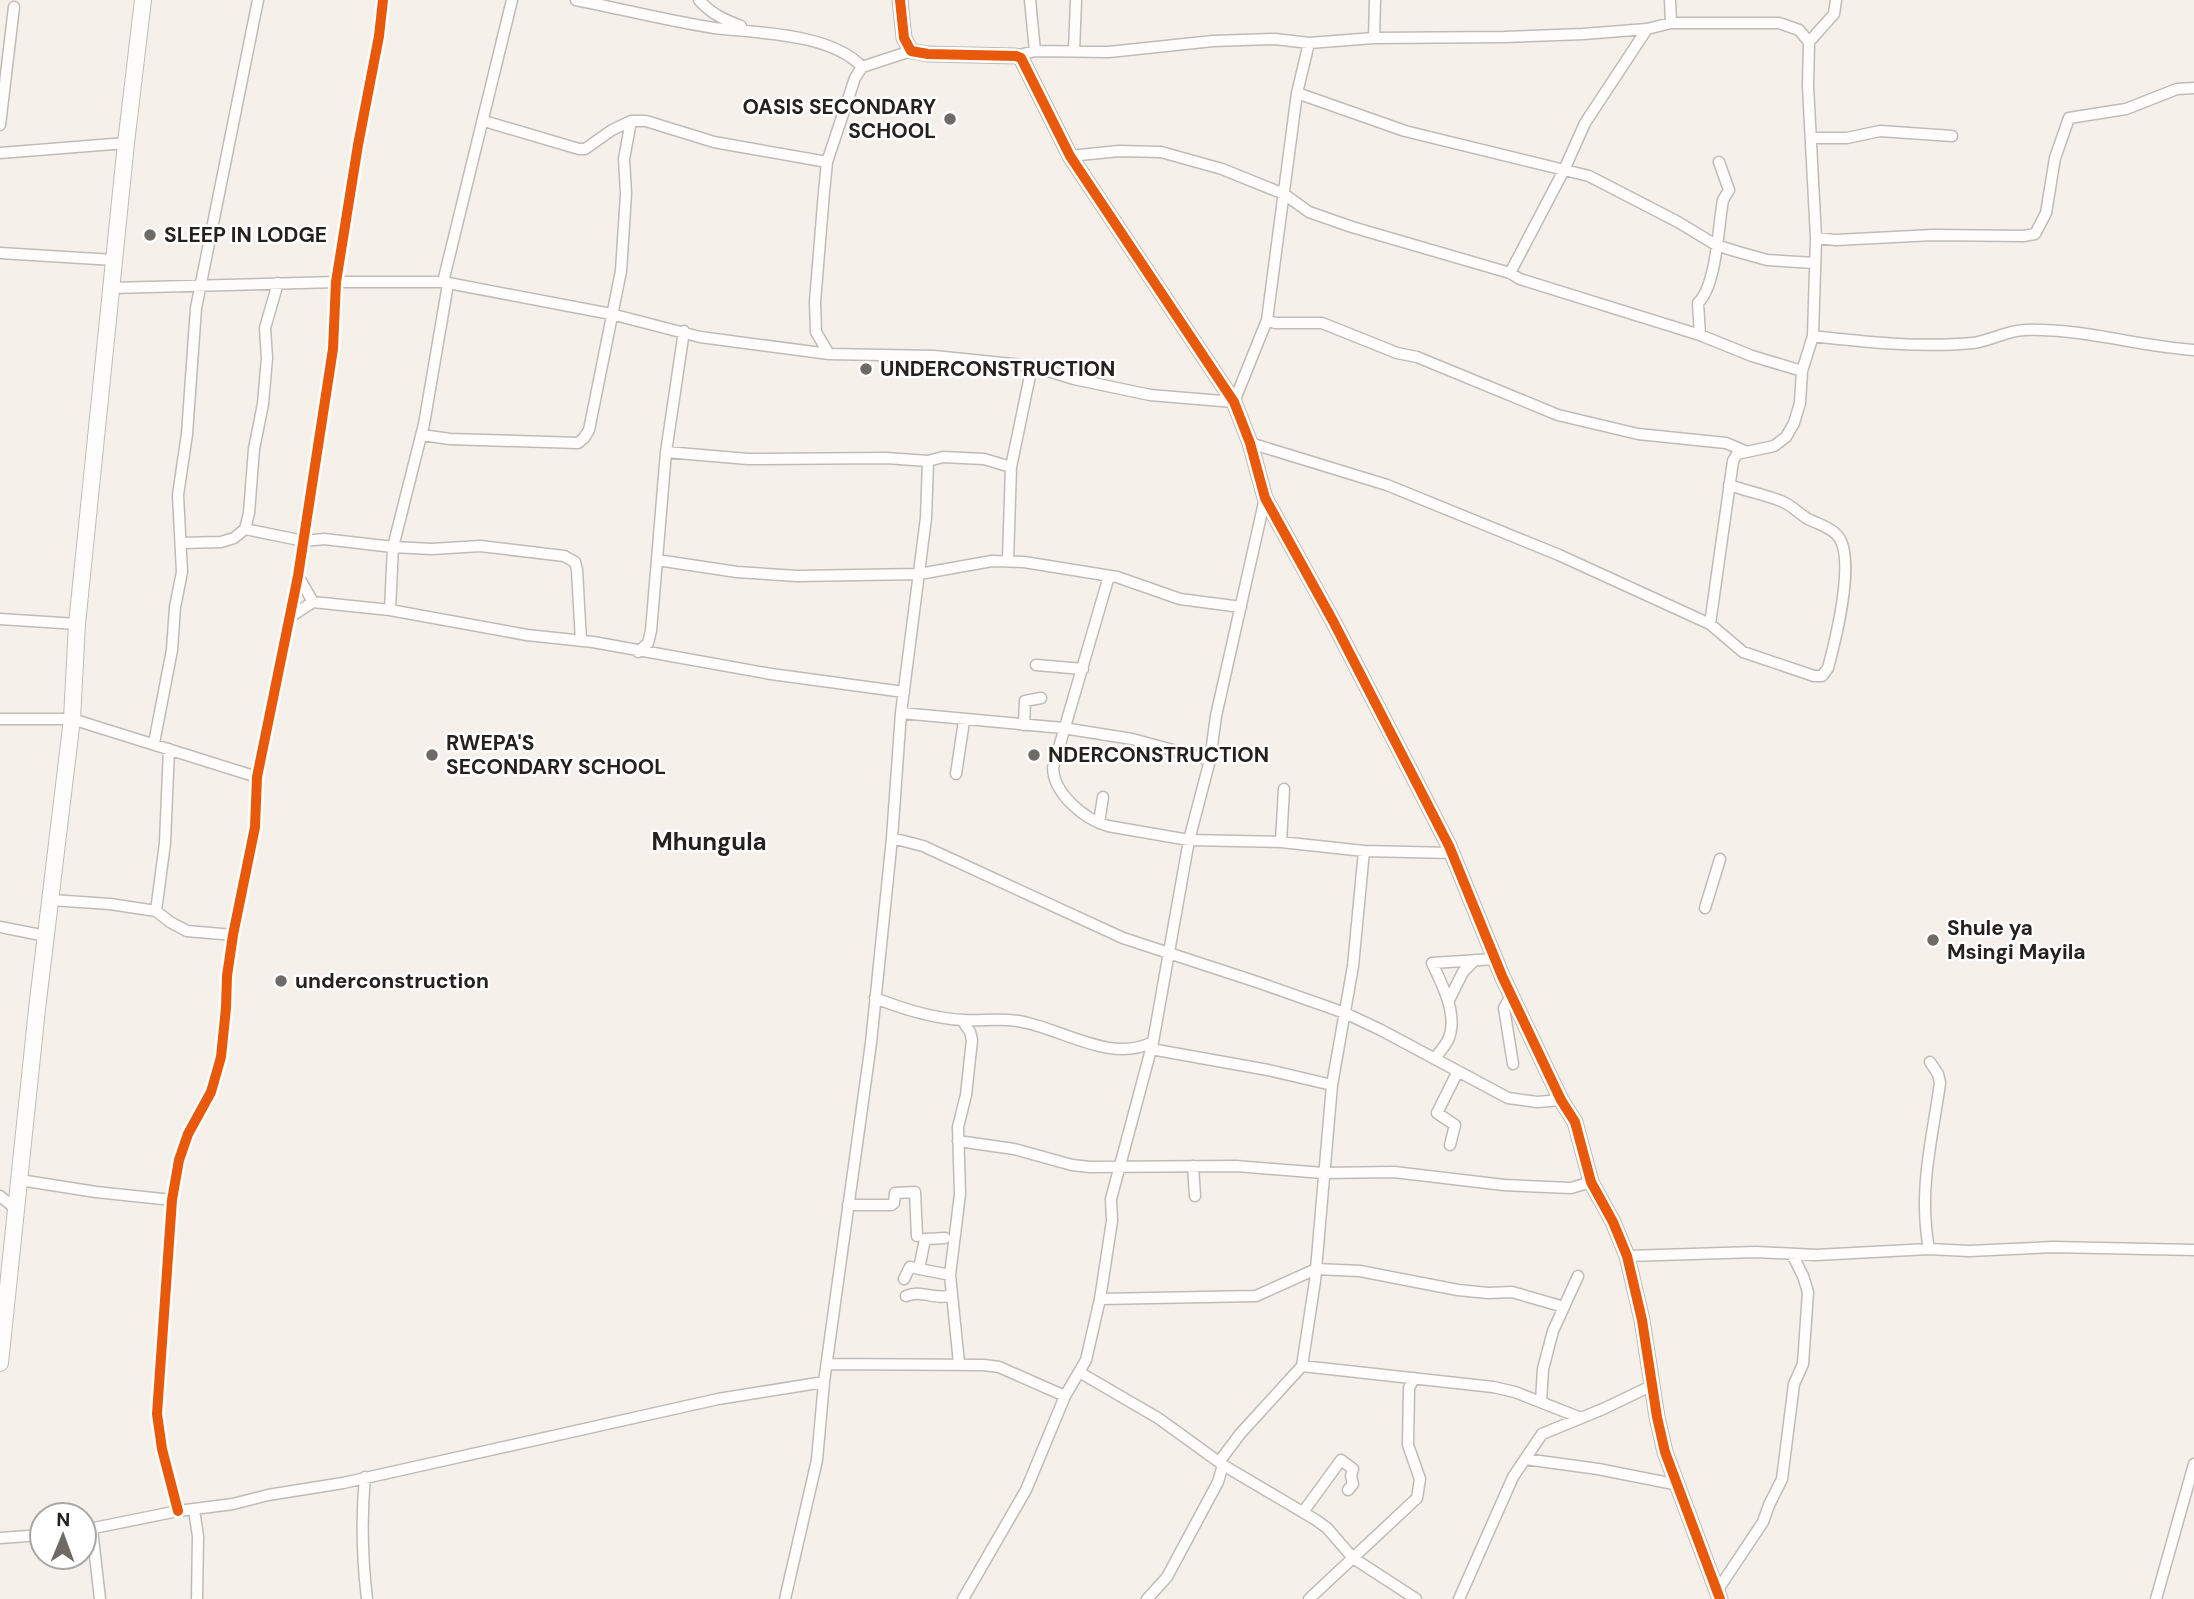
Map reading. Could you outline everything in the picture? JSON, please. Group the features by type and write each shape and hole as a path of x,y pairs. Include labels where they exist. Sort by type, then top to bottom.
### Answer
{"main road":[{"path":"0,1363 72,719 77,624 143,0"}],"street":[{"path":"154,743 172,650 175,607 182,572 178,495 187,434 200,286 258,0"},
{"path":"178,1511 162,1448 157,1414 172,1200 179,1160 188,1135 211,1092 220,1057 233,935 255,827 257,777 304,541 333,349 337,282 383,0"},
{"path":"390,610 393,547 422,435 446,283 470,168 484,121 512,0"},
{"path":"576,0 714,28 754,30 804,39 846,53 862,68"},
{"path":"699,0 706,9 723,19 754,30"},
{"path":"900,0 905,45 911,51"},
{"path":"1030,0 1035,51"},
{"path":"1074,51 1076,0"},
{"path":"1374,38 1375,0"},
{"path":"1670,0 1671,23"},
{"path":"1710,624 1734,458 1737,454 1774,446 1786,437 1800,403 1802,371 1813,336 1816,238 1808,86 1809,42 1834,14 1836,0"},
{"path":"0,125 14,7"},
{"path":"829,354 816,332 815,302 827,162 855,78 862,68 911,51 928,54 1016,56 1035,51 1109,52 1213,41 1275,39 1309,43 1374,38 1504,37 1647,29 1671,23 1779,23 1799,30 1809,42"},
{"path":"1510,273 1564,170 1585,123 1647,29"},
{"path":"1234,402 1267,320 1297,93 1309,43"},
{"path":"1016,56 1023,61 1070,156 1234,402 1250,443 1265,498 1333,621 1452,853 1511,996 1561,1101 1571,1113 1579,1133 1591,1182 1628,1256 1665,1452 1718,1595"},
{"path":"1816,238 1836,240 2035,234 2046,213 2055,158 2069,118 2126,109 2176,89 2194,88"},
{"path":"1297,93 1405,131 1589,176 1716,245 1768,260 1814,263"},
{"path":"484,121 579,149 585,149 612,130 631,121 653,122 714,142 827,162"},
{"path":"422,435 450,439 578,443 589,430 621,271 626,194 624,159 631,121"},
{"path":"1812,138 1847,138 1890,131 1952,136"},
{"path":"0,153 126,143"},
{"path":"1070,156 1119,150 1161,152 1223,169 1284,194 1310,212 1352,227 1510,273 1520,279 1700,335 1752,356 1802,371"},
{"path":"1700,335 1698,303 1704,297 1710,279 1723,200 1729,190 1720,162"},
{"path":"0,253 114,260"},
{"path":"111,288 337,282 446,283 611,314 700,337 829,354 934,356 1032,366 1074,379 1150,395 1234,402"},
{"path":"181,543 221,542 234,538 244,529 249,513 254,449 263,404 267,358 265,328 278,283"},
{"path":"1267,320 1275,323 1322,323 1397,353 1417,357 1558,415 1638,434 1726,443 1747,452"},
{"path":"638,652 648,643 651,631 666,452 684,331"},
{"path":"1813,336 1874,342 1971,343 1999,335 2032,331 2084,333 2194,350"},
{"path":"802,351 816,332"},
{"path":"1008,560 1011,467 1032,366"},
{"path":"1250,443 1387,485 1559,555 1710,624 1743,652 1819,677 1828,668 1843,601 1843,547 1837,535 1782,501 1758,496 1730,485"},
{"path":"666,452 748,459 886,458 928,461 943,457 974,458 1011,467"},
{"path":"785,1599 817,1460 824,1382 871,1043 892,838 901,713 926,518 928,461"},
{"path":"963,1599 1026,1490 1065,1396 1086,1360 1100,1299 1111,1222 1111,1199 1152,1045 1189,840 1210,760 1216,716 1265,498"},
{"path":"244,529 304,541 324,539 432,549 480,546 564,556 572,559 577,570 580,641"},
{"path":"657,560 737,572 797,576 919,574 1008,560 1109,576 1180,599 1241,607"},
{"path":"298,576 313,602"},
{"path":"1109,576 1063,729 1053,775 1073,805 1099,823 1189,840 1282,842 1364,850 1452,853"},
{"path":"290,617 313,602 390,610 771,674 904,692"},
{"path":"0,619 77,624"},
{"path":"1036,665 1083,669"},
{"path":"1024,725 1025,701 1041,698"},
{"path":"901,713 1063,729 1132,739 1210,760"},
{"path":"0,719 72,719 257,777"},
{"path":"956,774 964,721"},
{"path":"156,911 165,843 169,749"},
{"path":"1282,842 1284,789"},
{"path":"1099,823 1103,797"},
{"path":"892,838 923,846 1123,938 1345,1013 1508,1098 1561,1101"},
{"path":"1147,1599 1167,1577 1217,1482 1221,1464 1240,1434 1302,1366 1310,1326 1332,1085 1353,966 1364,850"},
{"path":"1705,908 1720,859"},
{"path":"51,900 110,904 156,911 187,930 233,935"},
{"path":"0,927 46,936"},
{"path":"1435,1058 1449,1039 1449,1000 1432,964 1495,959"},
{"path":"1449,1000 1463,972 1475,960"},
{"path":"1511,996 1504,1008 1513,1064"},
{"path":"875,998 907,1010 962,1020 1026,1022 1087,1042 1134,1050 1152,1045 1332,1085"},
{"path":"958,1363 950,1275 960,1194 960,1119 966,1095 972,1040 962,1020"},
{"path":"1929,1249 1925,1231 1924,1184 1940,1083 1930,1062"},
{"path":"1450,1145 1455,1125 1437,1113 1458,1071"},
{"path":"958,1141 1014,1149 1072,1165 1236,1166 1323,1173 1394,1172 1504,1185 1571,1188 1591,1182"},
{"path":"1193,1166 1195,1196"},
{"path":"20,1180 172,1200"},
{"path":"848,1205 891,1205 894,1203 895,1193 915,1192 917,1236"},
{"path":"0,1196 17,1210"},
{"path":"919,1269 925,1239 945,1238"},
{"path":"1628,1256 1712,1252 1878,1253 1929,1249 1969,1251 2053,1247 2194,1250"},
{"path":"1718,1595 1763,1522 1782,1479 1794,1384 1802,1364 1808,1292 1792,1254"},
{"path":"904,1279 910,1267 950,1275"},
{"path":"1100,1299 1256,1296 1316,1269 1360,1271 1458,1290 1512,1292 1564,1307"},
{"path":"1541,1402 1546,1353 1578,1276"},
{"path":"906,1296 914,1292 941,1297 952,1295"},
{"path":"827,1364 895,1366 958,1363 999,1367 1065,1396"},
{"path":"1302,1366 1493,1387 1515,1392 1581,1418"},
{"path":"1079,1372 1158,1418 1221,1464 1327,1528 1353,1558 1416,1599"},
{"path":"1309,1599 1409,1506 1419,1493 1420,1479 1408,1445 1409,1388 1414,1378"},
{"path":"98,1527 178,1511 233,1504 365,1477 548,1439 718,1399 824,1382"},
{"path":"1460,1599 1513,1477 1542,1434 1653,1385"},
{"path":"1525,1459 1598,1469 1679,1485"},
{"path":"1303,1512 1341,1460 1353,1469 1353,1485 1348,1490"},
{"path":"2156,1599 2194,1464"},
{"path":"365,1477 362,1554 367,1599"},
{"path":"194,1510 198,1536 197,1599"},
{"path":"0,1538 28,1536"},
{"path":"95,1571 100,1599"}],"cycle path":[{"path":"178,1511 162,1449 157,1414 172,1200 179,1160 188,1134 211,1092 221,1057 233,935 255,827 257,777 298,576 333,349 336,282 383,0"},
{"path":"900,0 904,38 911,51 1021,58 1070,156 1234,402 1250,443 1265,498 1333,621 1449,846 1502,976 1561,1100 1575,1122 1591,1182 1613,1222 1627,1256 1642,1320 1665,1452 1720,1599"}],"place":[{"name":"OASIS SECONDARY SCHOOL","path":"950,119"},
{"name":"SLEEP IN LODGE","path":"150,235"},
{"name":"UNDERCONSTRUCTION","path":"866,369"},
{"name":"RWEPA'S SECONDARY SCHOOL","path":"432,755"},
{"name":"NDERCONSTRUCTION","path":"1034,755"},
{"name":"Shule ya Msingi Mayila","path":"1933,940"},
{"name":"underconstruction","path":"281,981"}],"district":[{"name":"Mhungula","path":"709,841"}]}
